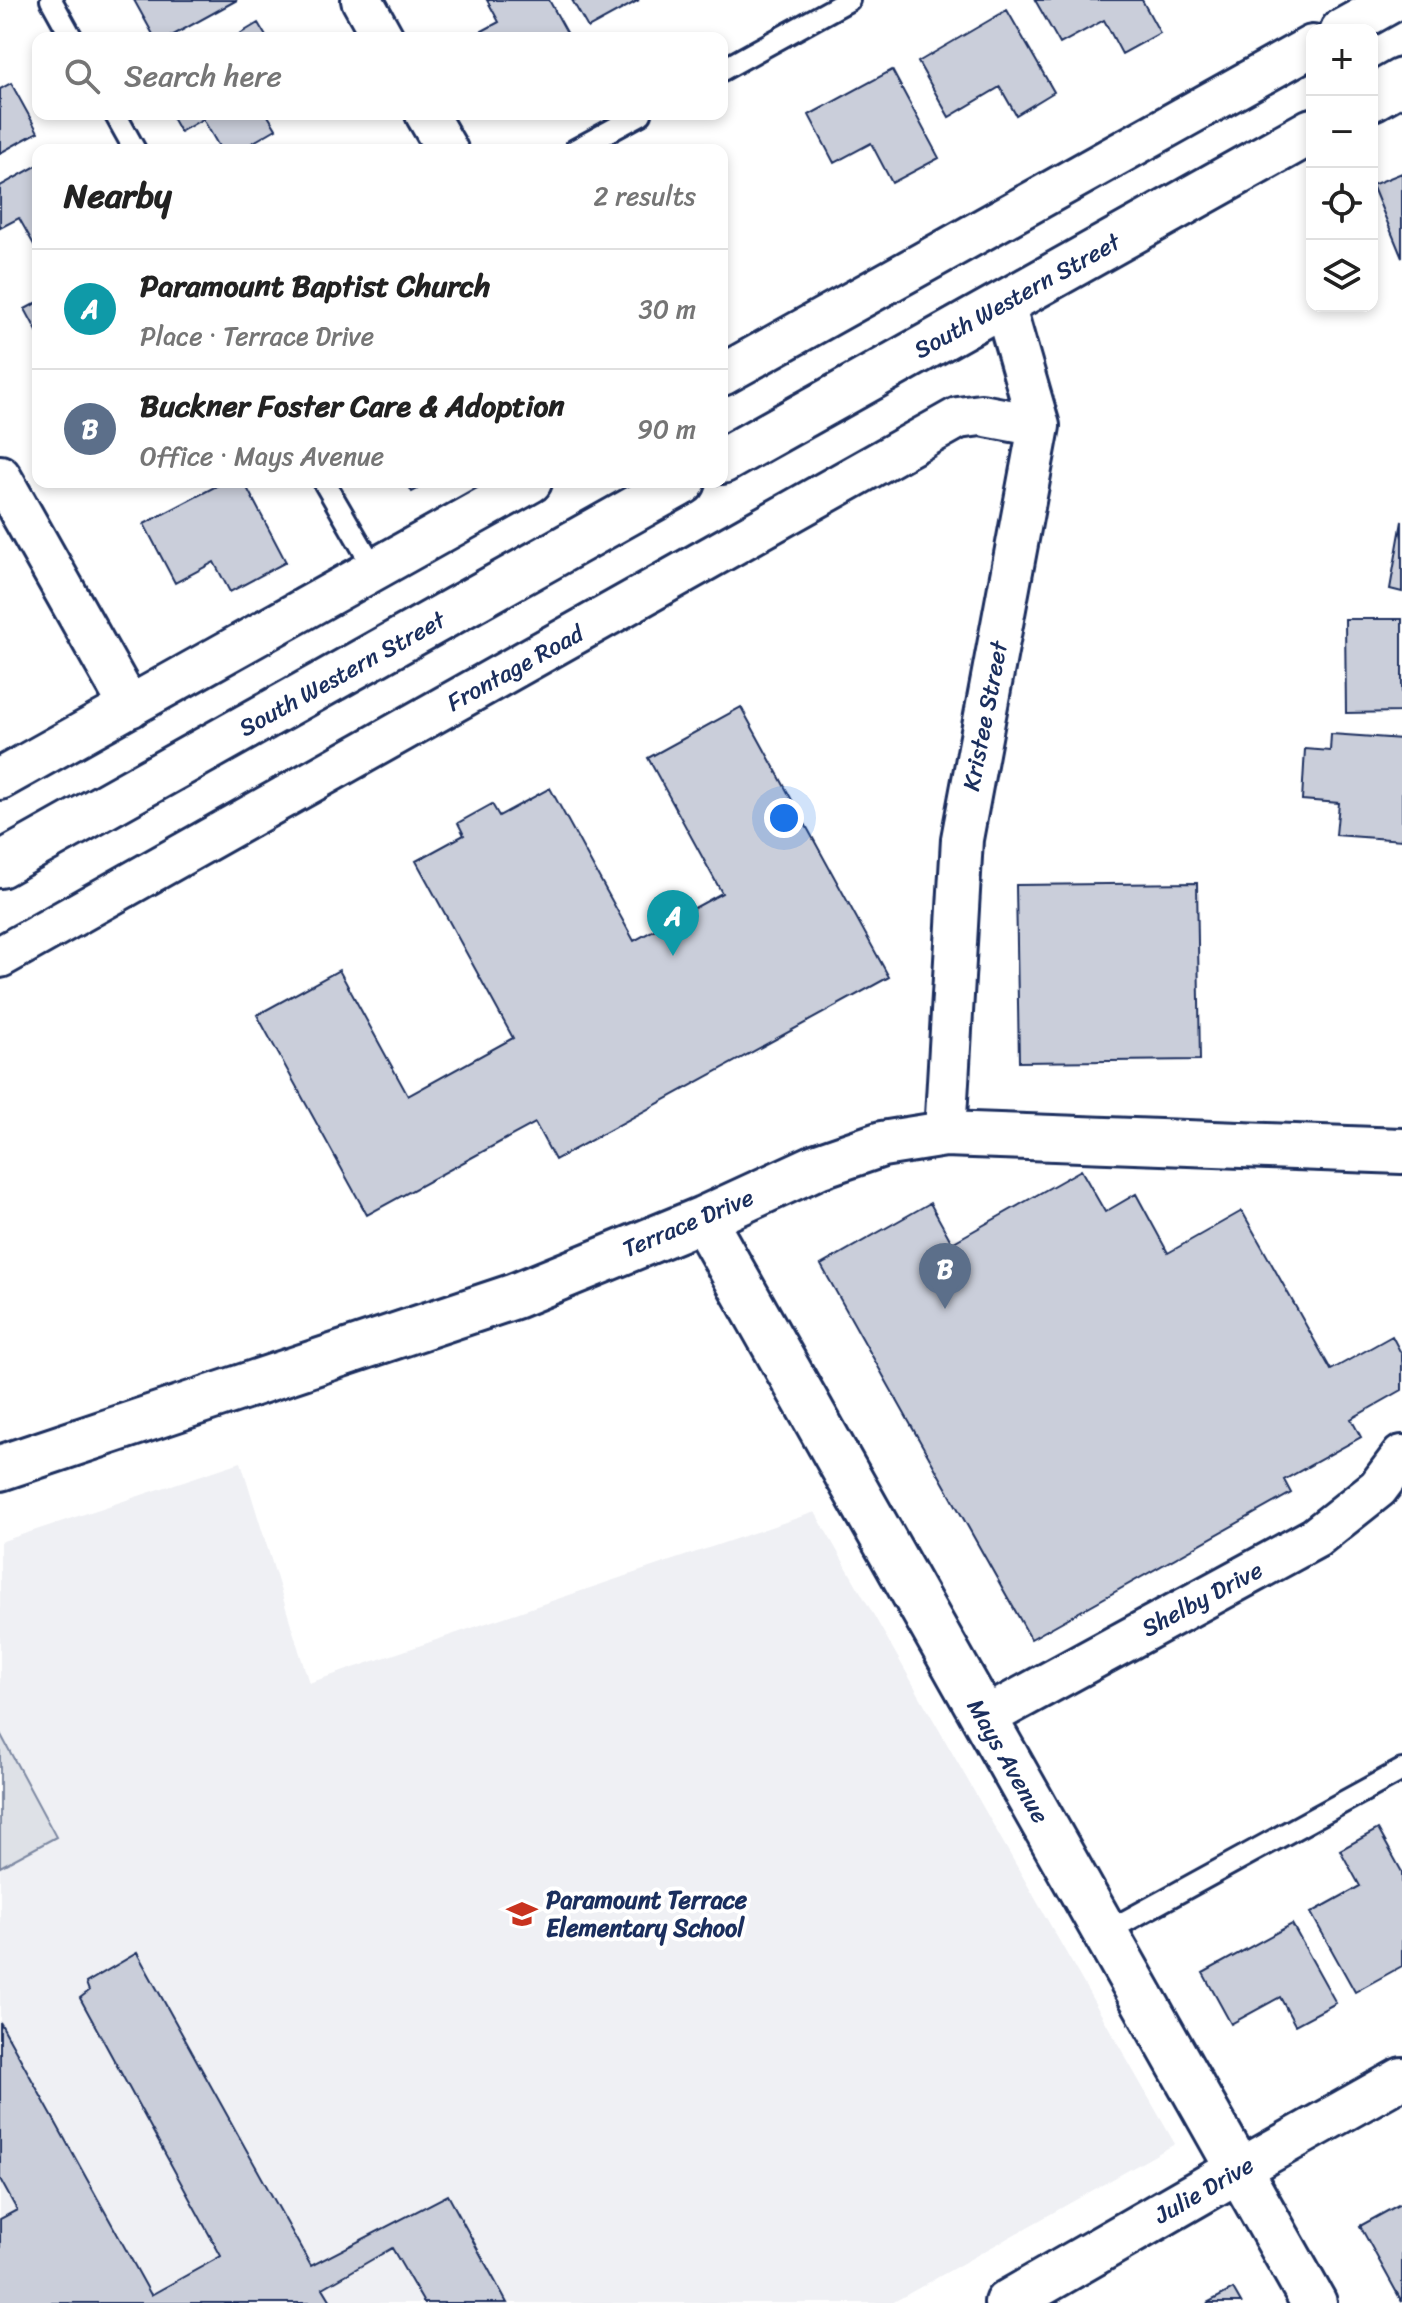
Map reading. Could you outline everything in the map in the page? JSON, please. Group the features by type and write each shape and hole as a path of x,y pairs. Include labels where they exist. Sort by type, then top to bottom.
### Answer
{"street":[{"path":"362,0 380,32"},
{"path":"1352,24 1395,0"},
{"path":"728,372 1306,49"},
{"path":"1376,96 1402,81"},
{"path":"430,120 444,144"},
{"name":"South Western Street","path":"728,458 1306,134"},
{"name":"Kristee Street","path":"945,1134 962,839 1039,426 1004,304"},
{"name":"Frontage Road","path":"0,957 958,418 981,415 1039,426"},
{"path":"0,476 130,707"},
{"path":"0,779 520,488"},
{"name":"South Western Street","path":"0,865 640,492"},
{"name":"Terrace Drive","path":"0,1468 515,1296 703,1219 818,1166 882,1144 945,1134 1402,1151"},
{"name":"Mays Avenue","path":"703,1219 1314,2303"},
{"name":"Shelby Drive","path":"984,1718 1315,1538 1378,1488 1402,1456"},
{"name":"Julie Drive","path":"1007,2303 1402,2078"}],"lane":[{"path":"51,0 69,32"},
{"path":"728,67 849,0"},
{"path":"118,120 132,144"},
{"path":"586,144 630,120"},
{"path":"327,488 375,570"},
{"path":"1106,1932 1402,1770"}],"shaded area":[{"name":"Paramount Terrace Elementary School","path":"241,1462 309,1683 815,1512 1175,2144 892,2303 0,2303 0,1542"},
{"path":"0,1736 56,1837 0,1867"}],"building":[{"path":"134,0 237,0 179,32 152,32"},
{"path":"487,0 549,0 567,32 480,32 499,22"},
{"path":"572,0 639,0 588,28"},
{"path":"1035,0 1142,0 1160,33 1122,54 1104,20 1060,44"},
{"path":"1007,10 1054,92 1016,115 1000,87 949,117 918,62"},
{"path":"258,23 263,32 243,32"},
{"path":"892,70 939,158 892,183 871,143 834,163 809,115"},
{"path":"11,83 38,132 0,153 0,89"},
{"path":"173,120 201,120 180,132"},
{"path":"204,120 271,120 276,129 250,144 218,144"},
{"path":"32,168 32,241 19,218 0,228 0,186"},
{"path":"1402,173 1402,258 1378,200 1378,183"},
{"path":"32,305 32,322 25,309"},
{"path":"213,488 247,488 286,562 230,592 214,562 175,583 144,524"},
{"path":"1402,521 1402,592 1390,589"},
{"path":"1345,619 1402,619 1402,712 1346,713"},
{"path":"741,707 889,977 555,1160 535,1123 367,1215 257,1015 339,970 408,1096 513,1038 416,861 464,835 458,823 492,804 499,816 550,788 634,941 722,893 648,758"},
{"path":"1331,734 1402,739 1402,840 1336,835 1339,803 1302,800 1305,749 1330,751"},
{"path":"1197,883 1200,1060 1019,1062 1016,885"},
{"path":"1081,1170 1105,1212 1136,1194 1168,1253 1242,1211 1331,1370 1392,1336 1402,1355 1402,1390 1351,1419 1361,1437 1284,1480 1291,1493 1031,1639 821,1265 930,1203 952,1243"},
{"path":"1378,1829 1402,1872 1402,1966 1355,1992 1311,1913 1360,1886 1340,1850"},
{"path":"1292,1924 1336,2003 1295,2025 1280,1997 1231,2024 1203,1973"},
{"path":"137,1953 311,2266 448,2195 507,2303 424,2303 392,2248 323,2288 332,2303 0,2303 0,2219 17,2210 0,2179 0,2022 151,2295 221,2256 80,1998 89,1991 86,1983"},
{"path":"1402,2203 1402,2302 1360,2226"},
{"path":"1233,2289 1241,2303 1207,2303"}],"place":[{"name":"Paramount Baptist Church","path":"673,956"},
{"name":"Buckner Foster Care & Adoption","path":"945,1309"},
{"name":"Paramount Terrace Elementary School","path":"522,1914"}]}
